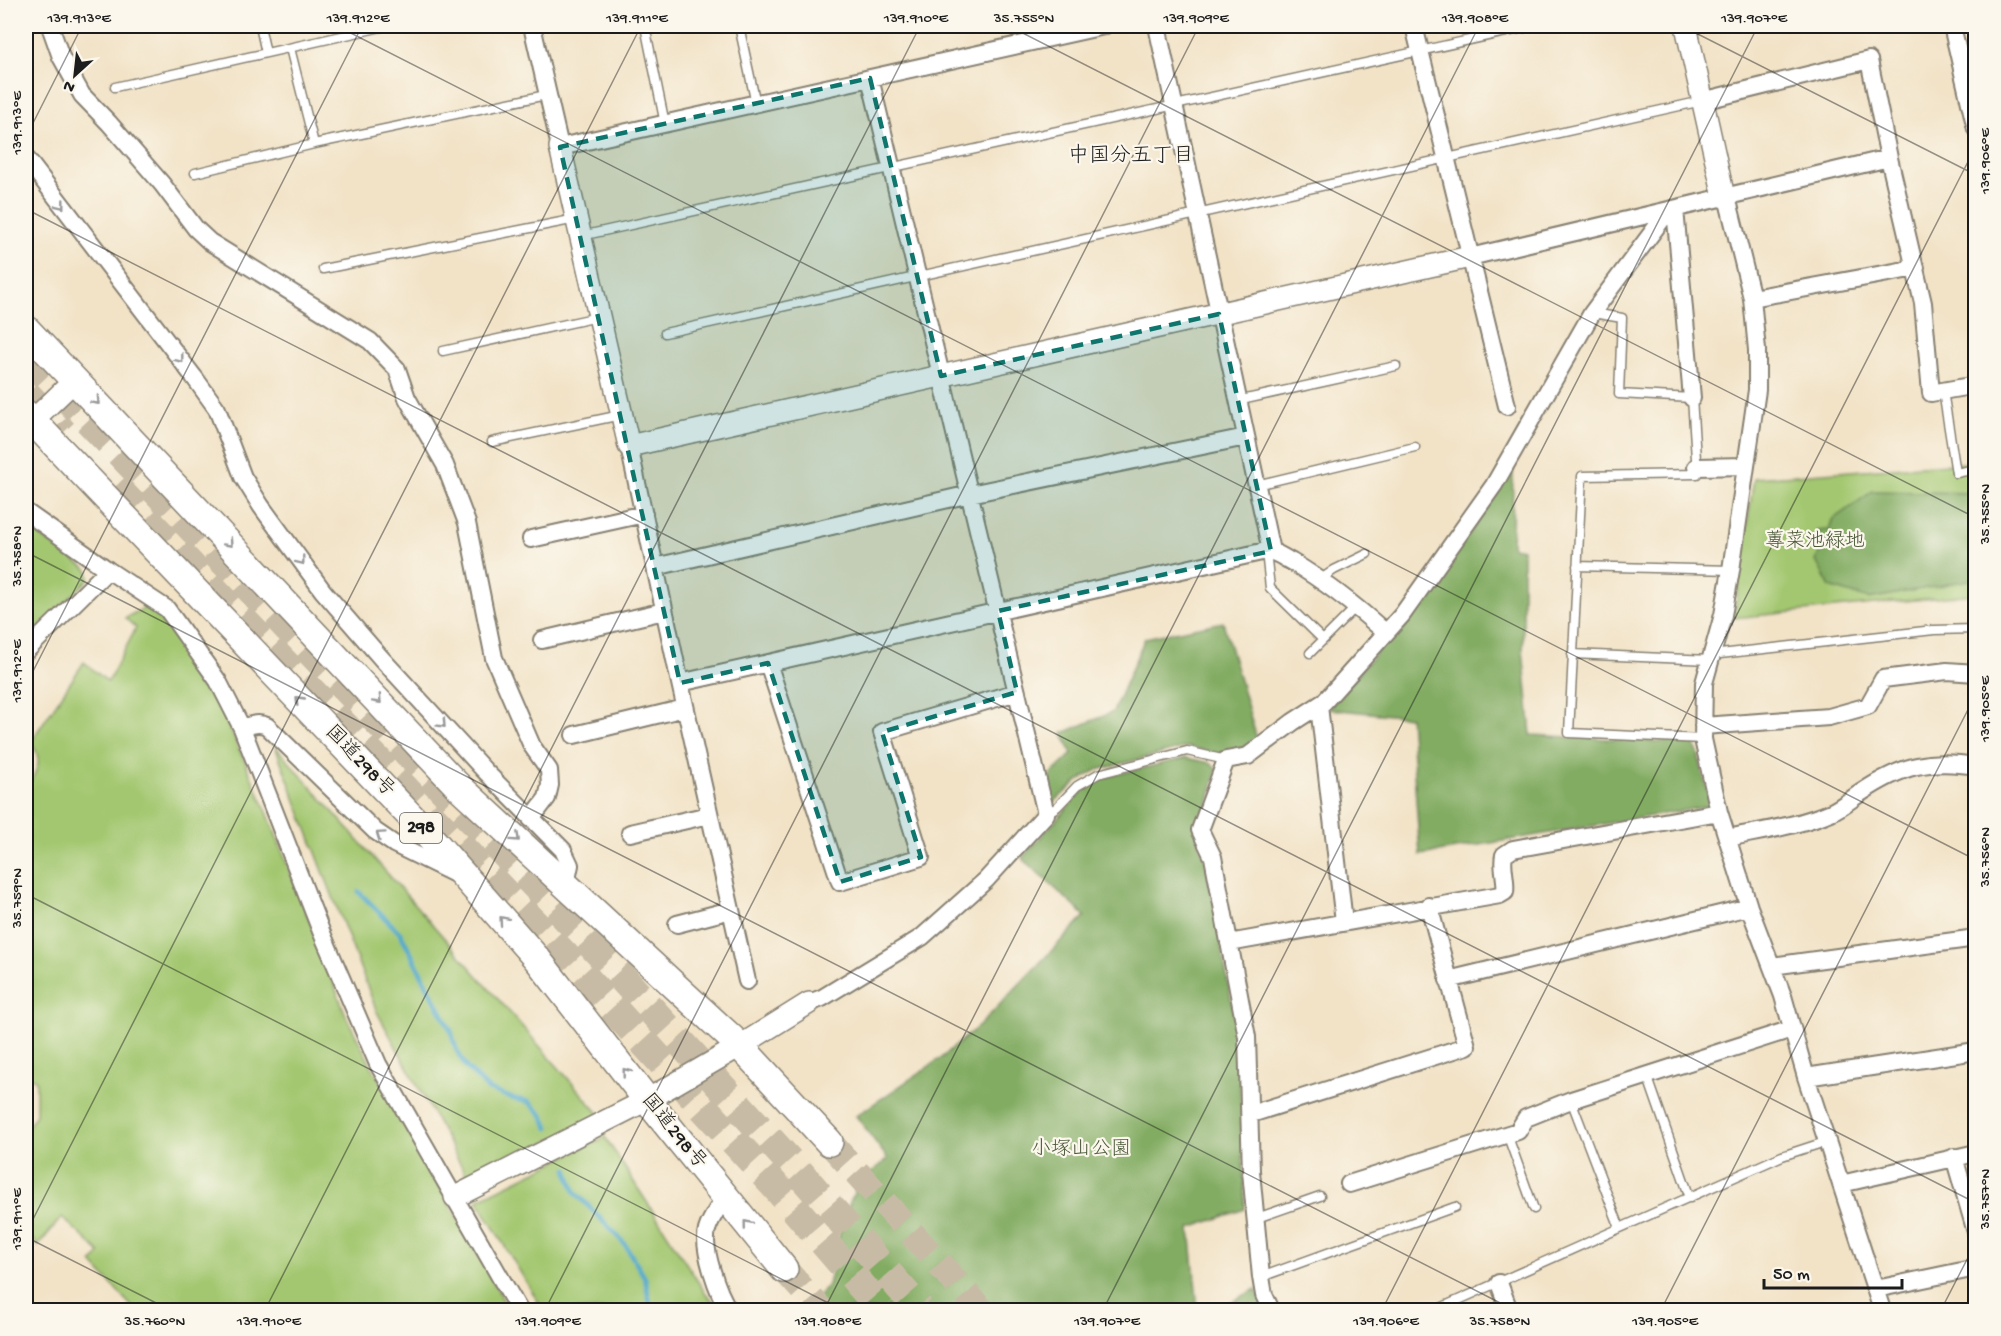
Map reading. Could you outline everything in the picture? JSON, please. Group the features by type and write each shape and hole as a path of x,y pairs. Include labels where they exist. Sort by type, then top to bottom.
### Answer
{"highway":[{"path":"26,329 456,784 740,1046 829,1142"},
{"name":"国道298号","path":"28,420 470,881 538,960 647,1100 784,1269"}],"street":[{"path":"50,26 60,57 81,95 110,123 162,184 196,229 210,242 370,340 397,369 407,398 445,465 467,523 495,658 532,746 549,770 550,785 547,798 531,819"},
{"path":"531,26 630,446 685,708 747,981"},
{"path":"560,147 1104,26"},
{"path":"1157,26 1269,551"},
{"path":"1414,26 1507,406"},
{"path":"1686,26 1725,197 1752,298 1757,350 1757,390 1731,570 1723,615 1704,683 1703,732 1719,812 1727,838 1749,907 1772,966 1882,1311"},
{"path":"1952,26 1976,129"},
{"path":"1702,101 1869,60 1923,303 1931,393 1976,385"},
{"path":"455,1197 647,1100 922,937 986,880 1046,814 870,78"},
{"path":"26,158 217,409 243,477 287,544 323,591 381,658 531,819 563,850 570,865 566,884"},
{"path":"630,446 1470,257 1889,158"},
{"path":"1271,1311 1264,1295 1251,1171 1247,1037 1213,857 1200,830 1226,760 1248,756 1293,722 1319,706 1402,615 1494,485 1592,313 1672,210"},
{"path":"1672,210 1692,398"},
{"path":"1752,298 1916,268"},
{"path":"28,420 75,380"},
{"path":"655,567 970,494 1246,437"},
{"path":"1696,467 1746,466"},
{"path":"26,512 167,609 218,681 242,728 356,1016 378,1064 519,1311"},
{"path":"531,539 644,514"},
{"path":"680,683 1269,551 1321,579 1386,633"},
{"path":"26,651 108,570"},
{"path":"542,640 664,611"},
{"path":"768,663 840,882 921,857 882,732 1017,692"},
{"path":"1703,732 1829,717 1868,706 1882,679 1947,671 1976,674"},
{"path":"1319,706 1344,922"},
{"path":"574,735 685,708"},
{"path":"242,728 261,723 267,726 375,831 394,844 470,881"},
{"path":"1727,838 1790,825 1831,812 1896,772 1913,767 1948,762 1976,766"},
{"path":"1229,943 1500,895 1505,892 1503,859 1506,852 1513,849 1719,812"},
{"path":"630,832 709,815"},
{"path":"1251,1114 1467,1046 1429,906"},
{"path":"1448,980 1749,907"},
{"path":"677,924 731,910"},
{"path":"1772,966 1976,938"},
{"path":"1349,1184 1518,1131 1526,1118 1571,1100 1792,1029"},
{"path":"1806,1077 1976,1051"},
{"path":"1841,1184 1976,1153"},
{"path":"1954,1157 1976,1232"},
{"path":"725,1196 707,1229 706,1246 708,1259 729,1311"},
{"path":"1876,1289 1976,1268"},
{"path":"1499,1283 1509,1311"}],"lane":[{"path":"260,26 266,53"},
{"path":"115,87 290,48 352,29 386,26"},
{"path":"645,26 665,124"},
{"path":"739,26 756,104"},
{"path":"323,269 578,227 891,167 1533,26"},
{"path":"290,48 314,144"},
{"path":"1959,54 1976,50"},
{"path":"195,173 314,144 546,95"},
{"path":"665,333 1702,101"},
{"path":"1592,313 1622,318 1619,394 1692,398 1697,474 1582,476 1569,733 1703,732"},
{"path":"443,351 599,317"},
{"path":"1237,401 1396,366"},
{"path":"1942,391 1956,473 1976,469"},
{"path":"492,442 622,415"},
{"path":"1256,485 1415,447"},
{"path":"1269,551 1270,588 1323,640"},
{"path":"1321,579 1367,554"},
{"path":"1577,566 1731,570"},
{"path":"1310,653 1357,607"},
{"path":"1572,654 1711,657 1934,630 1976,629"},
{"path":"1046,814 1057,807 1077,786 1098,774 1187,751 1226,760"},
{"path":"1647,1075 1689,1198"},
{"path":"1571,1100 1620,1228"},
{"path":"1507,1134 1534,1209"},
{"path":"1436,1311 1782,1156 1828,1141"},
{"path":"1257,1218 1320,1196"},
{"path":"1262,1277 1455,1207"}],"highlighted area":[{"path":"870,78 941,376 1219,314 1271,551 998,611 1017,692 882,732 921,857 840,882 768,663 680,683 560,147"}],"green space":[{"name":"蓴菜池緑地","path":"1975,462 1975,594 1734,618 1754,478"},
{"path":"1513,470 1512,547 1523,549 1523,649 1531,735 1690,743 1694,745 1698,753 1711,806 1420,855 1410,717 1328,709 1405,619 1454,556"},
{"path":"1873,491 1975,493 1975,579 1869,599 1830,587 1816,561 1823,543 1817,531 1829,530 1832,520"},
{"path":"26,526 88,570 89,579 26,640"},
{"path":"148,606 160,618 210,684 267,812 347,1018 372,1067 509,1310 135,1310 92,1263 100,1253 62,1217 38,1246 26,1231 26,1129 36,1115 36,1080 26,1074 26,790 36,772 38,762 38,756 31,741 84,662 108,682 136,628 125,618"},
{"path":"1223,622 1257,739 1242,749 1225,755 1187,747 1097,770 1078,781 1053,803 1042,783 1072,754 1063,733 1113,712 1145,638"},
{"path":"275,746 602,1117 468,1178 377,1012"},
{"name":"小塚山公園","path":"1186,758 1211,763 1217,769 1199,843 1205,859 1238,1036 1245,1209 1190,1228 1198,1310 816,1310 811,1304 828,1285 842,1222 858,1183 888,1159 856,1116 941,1058 980,1025 1085,916 1022,858 1082,791 1101,778"},
{"path":"605,1137 704,1291 721,1310 543,1310 477,1200"},
{"path":"1256,1289 1264,1310 1216,1310"}],"waterway":[{"path":"359,892 401,934 451,1031 456,1049 466,1067 488,1089 529,1102 543,1116 548,1128"},
{"path":"567,1169 575,1192 624,1243 645,1278 651,1310"}],"tunnel":[{"path":"26,355 583,935 797,1170 920,1310"},
{"path":"26,394 63,433"},
{"path":"115,487 565,956 777,1188 882,1310"},
{"path":"829,1142 981,1310"},
{"path":"784,1269 821,1310"}],"district":[{"name":"中国分五丁目","path":"1131,157"}]}
